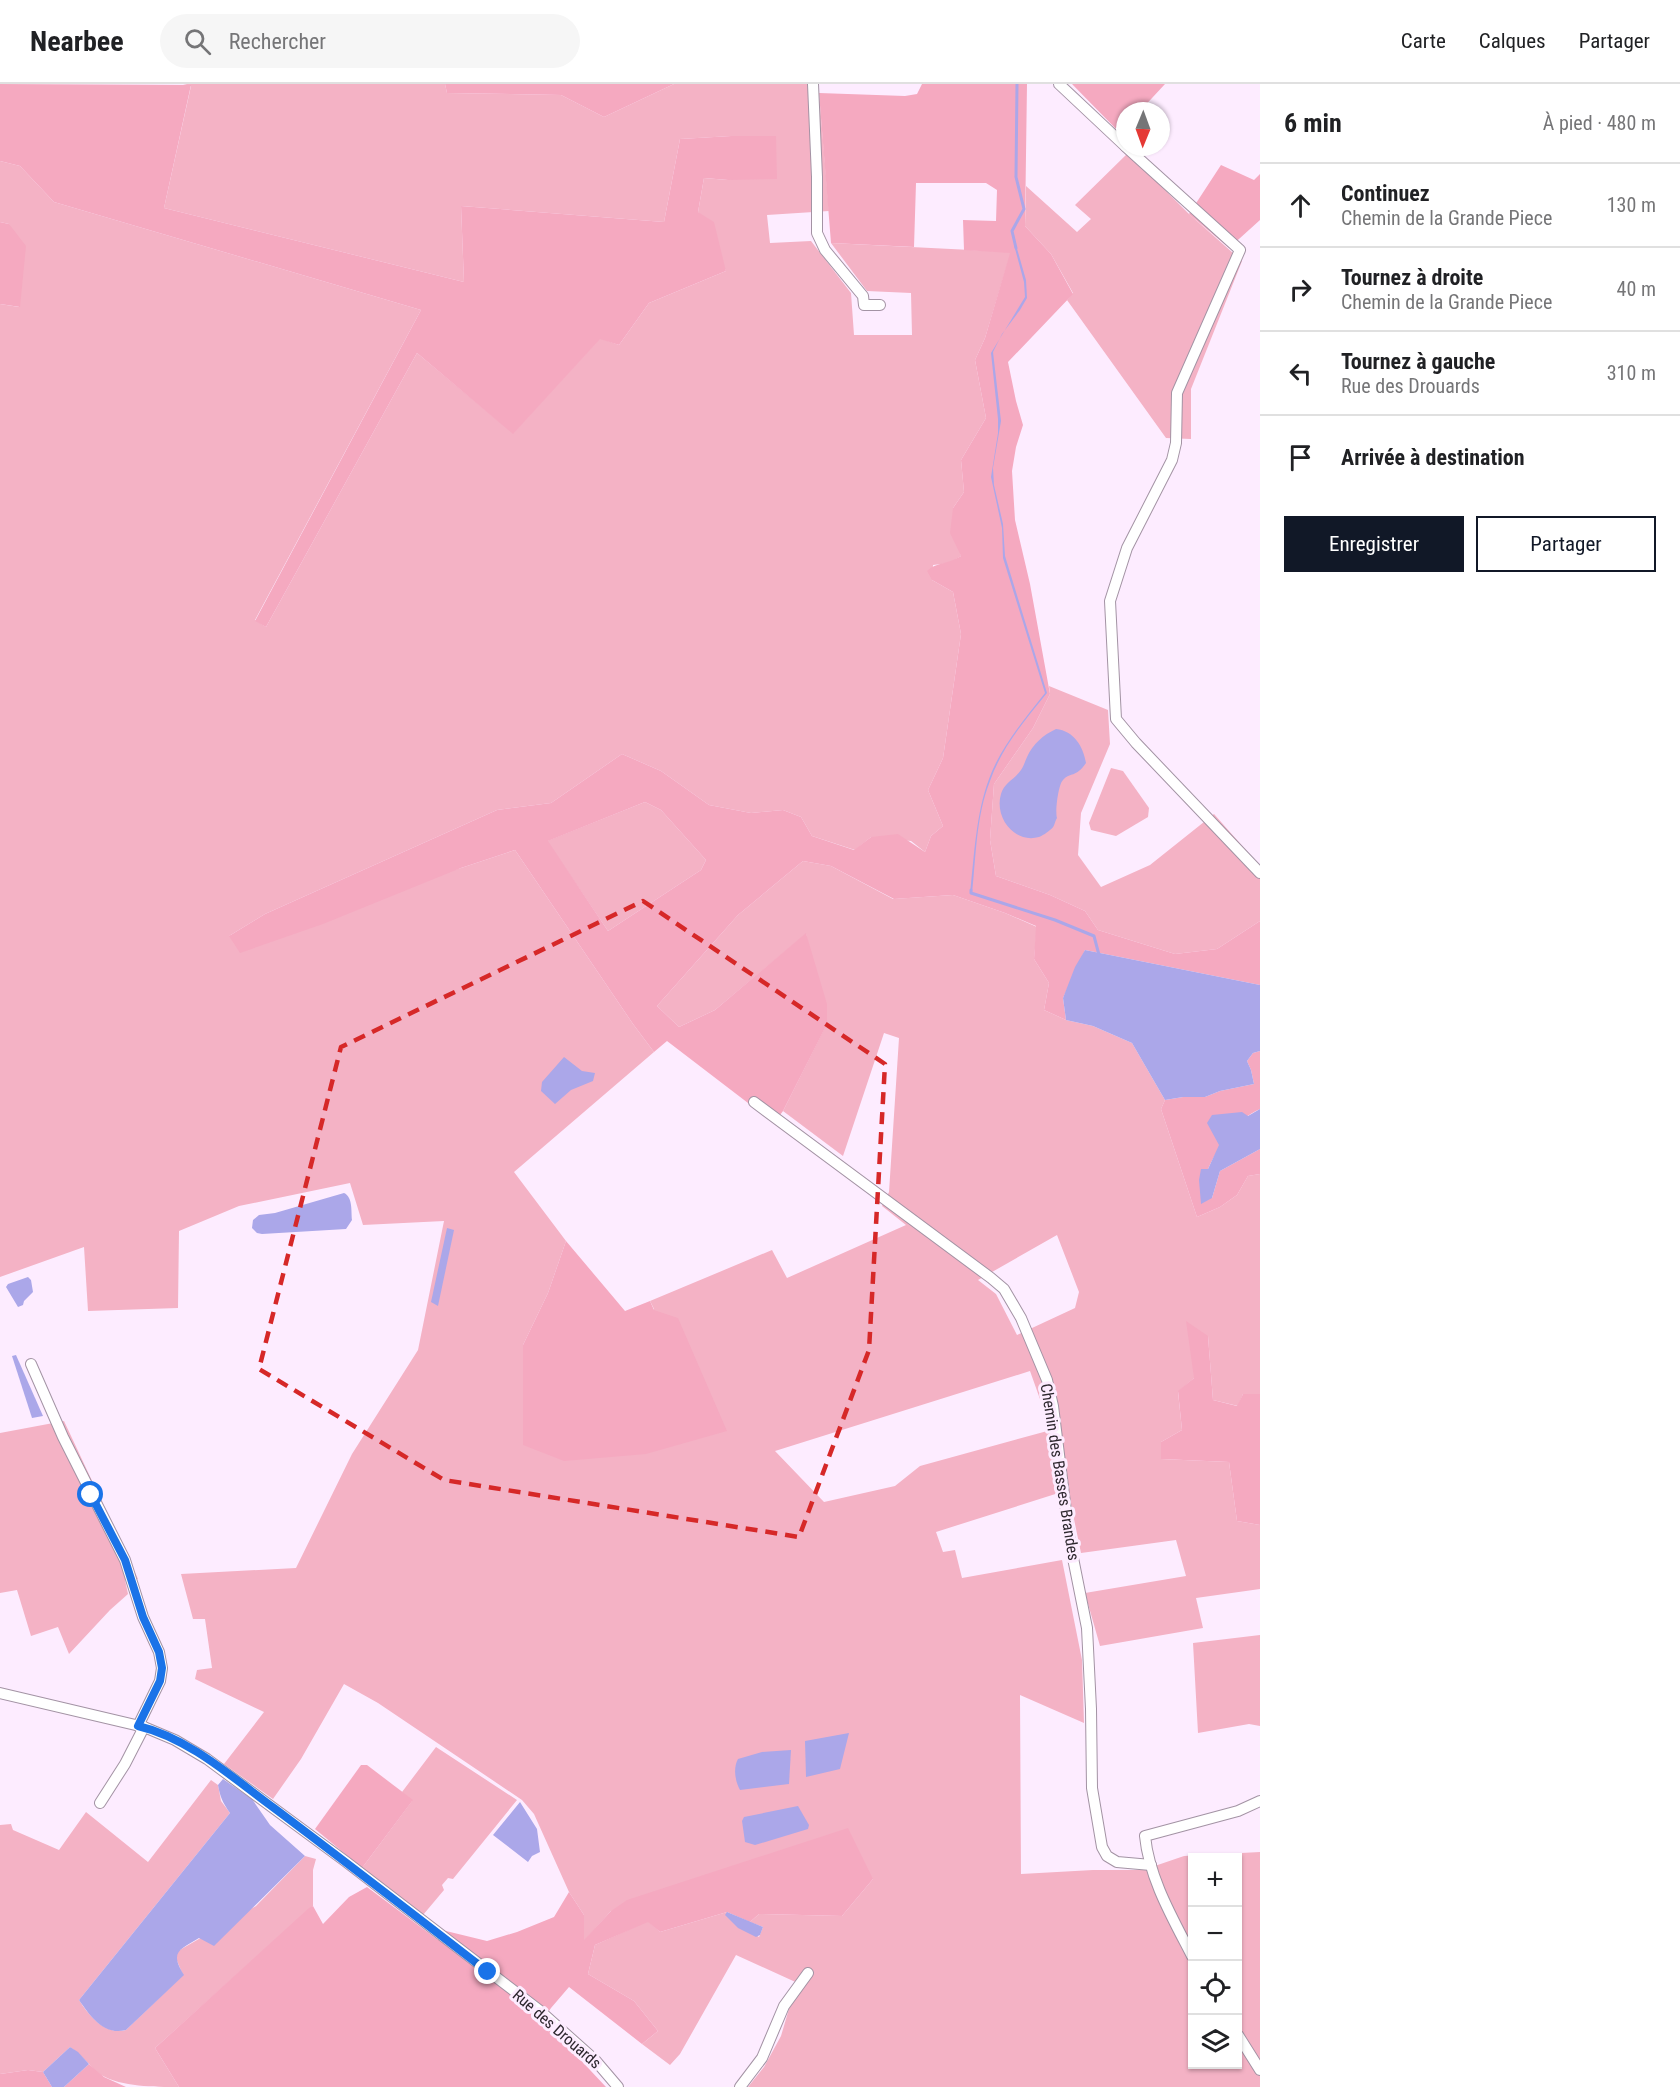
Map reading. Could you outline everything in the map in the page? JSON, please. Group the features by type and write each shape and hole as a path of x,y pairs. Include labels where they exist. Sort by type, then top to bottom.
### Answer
{"street":[{"path":"813,84 817,177 816,233 825,250 863,297 864,305 880,305"},
{"path":"1059,84 1116,137"},
{"path":"1137,156 1240,250 1177,393 1176,443 1172,460 1127,548 1110,601 1116,718 1136,743 1260,873"},
{"name":"Chemin des Basses Brandes","path":"754,1102 992,1278 1014,1303 1047,1380 1053,1406 1070,1543 1087,1628 1092,1788 1102,1847 1107,1856 1117,1862 1151,1865"},
{"path":"32,1364 58,1426 125,1560 143,1617 159,1652 162,1668 160,1681 125,1764 100,1803"},
{"name":"Rue des Drouards","path":"0,1693 141,1726 175,1740 215,1764 538,2010 594,2060 618,2087"},
{"path":"1188,1948 1158,1885 1151,1865 1146,1836 1238,1811 1260,1801"},
{"path":"740,2087 762,2058 784,2006 808,1973"},
{"path":"1242,2041 1260,2070"}],"highlighted area":[{"path":"643,901 885,1064 869,1350 799,1537 444,1480 259,1369 341,1047"}],"shaded area":[{"path":"0,84 191,85 164,208 464,282 461,206 664,222 680,139 776,136 777,179 704,178 698,212 714,222 726,271 649,303 619,345 600,339 513,434 417,353 266,627 255,621 421,310 54,202 20,166 0,161"},
{"path":"183,84 445,84 447,93 561,95 604,117 674,84 809,84 808,93 819,93 829,211 767,215 770,243 811,241 851,293 854,335 912,335 911,293 867,291 831,243 1011,252 985,338 975,360 986,418 961,460 964,492 953,508 961,556 950,563 933,565 932,580 953,592 961,634 943,758 928,790 943,826 931,836 925,852 911,841 871,837 855,850 812,836 801,817 783,810 751,813 709,805 661,771 622,754 551,803 497,810 265,914 229,936 515,850 654,1052 514,1172 566,1241 548,1293 523,1345 523,1445 654,1309 650,1301 772,1250 787,1278 906,1225 882,1206 889,1192 899,1038 884,1033 843,1156 783,1111 827,1023 806,934 715,1010 679,1027 657,1006 738,915 803,861 831,866 893,899 953,895 1037,927 1034,959 1049,983 1044,1010 1066,1020 1093,1026 1132,1043 1165,1100 1161,1109 1197,1217 1220,1207 1237,1195 1248,1176 1260,1174 1260,1394 1243,1394 1238,1406 1213,1400 1208,1336 1194,1378 1178,1392 1182,1430 1161,1442 1161,1459 1229,1462 1237,1521 1260,1525 1260,1589 1196,1598 1203,1628 1100,1646 1085,1593 1186,1576 1176,1540 1081,1553 1068,1490 936,1532 943,1552 955,1550 962,1578 1062,1560 1082,1660 1084,1723 1020,1695 1021,1874 1143,1870 1188,1856 1188,2069 1242,2069 1241,1853 1260,1852 1260,2087 748,2087 764,2067 781,2036 791,2002 802,1985 736,1955 680,2054 670,2065 642,2044 658,2031 634,2001 588,1974 595,1945 648,1921 660,1932 727,1912 759,1937 763,1927 750,1922 759,1914 842,1916 873,1879 611,1911 584,1941 584,1915 569,1892 534,1814 522,1800 378,1703 344,1684 301,1759 273,1799 224,1764 264,1712 195,1679 197,1670 212,1668 205,1619 193,1619 181,1574 296,1568 352,1454 418,1350 444,1221 363,1225 350,1183 239,1206 179,1231 178,1308 88,1311 84,1247 0,1277 0,304 19,307 9,224 0,222 0,161 20,166 54,202 421,310 255,620 266,627 417,353 513,433 600,338 619,345 649,303 726,271 698,212 704,178 728,180 776,136 680,139 664,222 461,206 464,282 164,208 191,86","holes":["1057,1235 1079,1292 1075,1308 1017,1335 996,1294 978,1280","1030,1371 1051,1430 920,1466 895,1486 824,1502 775,1451"]},
{"path":"445,84 674,84 604,117 561,95 447,93"},
{"path":"922,84 1027,84 1025,226 1051,254 1073,294 1008,362 1023,425 1012,471 1015,520 1030,584 1050,694 1033,728 994,784 990,840 996,876 1050,895 1085,911 1098,930 1175,954 1217,949 1260,921 1260,985 1085,950 1063,998 1066,1020 1044,1010 1049,983 1034,959 1036,926 953,895 894,899 831,866 803,861 738,915 657,1006 679,1027 715,1010 806,933 827,1004 827,1024 783,1111 774,1123 667,1041 654,1052 515,850 461,868 323,924 240,953 229,936 265,914 497,810 551,803 622,754 661,771 709,805 751,813 783,810 801,817 812,836 854,850 871,837 898,834 925,852 931,836 943,826 928,790 943,758 961,634 953,592 932,580 927,571 961,556 950,533 953,508 964,492 961,460 986,418 975,360 985,338 1010,253 964,250 963,220 996,221 997,190 986,183 916,183 914,247 831,243 819,93 905,96 917,94","holes":["645,802 661,810 706,860 701,870 608,931 548,841"]},
{"path":"1072,84 1165,84 1148,102 1116,102 1116,129"},
{"path":"1125,156 1131,156 1189,214 1242,261 1191,389 1191,439 1166,438 1067,300 1073,293 1051,254 1025,226 1026,186 1077,232 1091,219 1075,205"},
{"path":"1221,165 1254,180 1260,174 1260,220 1229,248 1189,214"},
{"path":"0,222 9,224 26,246 20,307 0,304"},
{"path":"1014,245 1016,245 1026,280 1027,298 1005,330 1025,297 1024,282"},
{"path":"1000,339 993,352 1001,421 993,468 994,485 1003,524 1005,556 1047,693 1008,745 985,794 979,822 972,894 970,894 978,821 985,792 989,779 1006,744 1045,693 1003,558 1002,528 991,477 998,419 991,353"},
{"path":"1049,686 1108,710 1110,744 1081,813 1078,855 1101,887 1150,865 1214,814 1260,866 1260,921 1217,949 1175,954 1098,930 1085,911 1050,895 996,876 990,840 994,784 1033,728 1050,694"},
{"path":"1056,729 1068,733 1077,740 1086,763 1079,771 1061,783 1057,799 1057,818 1053,828 1039,837 1022,836 1014,833 1003,820 1000,811 1001,794 1021,770 1035,744"},
{"path":"1111,768 1123,771 1149,808 1148,817 1116,836 1091,830 1089,823"},
{"path":"645,802 661,810 706,860 701,870 608,931 547,841"},
{"path":"1085,950 1260,985 1260,1051 1253,1053 1247,1061 1254,1084 1220,1091 1205,1097 1165,1100 1132,1043 1093,1026 1066,1020 1063,998 1075,967"},
{"path":"1260,1051 1260,1109 1235,1126 1217,1151 1208,1169 1202,1169 1212,1198 1220,1171 1260,1149 1260,1174 1248,1176 1237,1195 1220,1207 1197,1217 1161,1109 1165,1100 1205,1097 1220,1091 1254,1084 1247,1061 1253,1053"},
{"path":"564,1057 582,1071 595,1073 593,1081 571,1090 555,1104 541,1091 542,1082"},
{"path":"1260,1109 1260,1149 1220,1171 1212,1198 1201,1204 1199,1180 1201,1169 1208,1169 1219,1145 1207,1123 1212,1115 1242,1112 1248,1116"},
{"path":"344,1193 350,1201 352,1220 346,1229 262,1234 252,1228 253,1220 259,1215 275,1213"},
{"path":"447,1228 454,1230 438,1306 431,1302"},
{"path":"566,1241 625,1311 650,1301 654,1310 678,1318 727,1431 646,1454 564,1461 523,1445 523,1345 548,1293"},
{"path":"28,1277 31,1280 33,1292 23,1305 18,1307 6,1287 8,1284"},
{"path":"1186,1321 1208,1336 1213,1400 1237,1406 1243,1394 1260,1394 1260,1525 1237,1521 1229,1462 1161,1459 1161,1442 1182,1430 1178,1391 1194,1378"},
{"path":"16,1355 43,1416 32,1418 12,1356"},
{"path":"64,1421 138,1579 125,1580 128,1594 69,1654 58,1627 31,1636 17,1590 0,1593 0,1433"},
{"path":"1260,1635 1260,1726 1249,1724 1198,1733 1193,1643"},
{"path":"849,1733 840,1769 806,1777 805,1741"},
{"path":"436,1747 517,1800 453,1879 448,1878 442,1885 444,1890 423,1915 362,1868 412,1801 402,1792"},
{"path":"791,1750 789,1784 740,1790 735,1774 738,1759 762,1752"},
{"path":"361,1765 367,1765 413,1800 362,1868 315,1829"},
{"path":"223,1779 252,1799 270,1825 305,1856 214,1946 199,1938 182,1949 177,1956 177,1961 184,1975 126,2030 118,2031 104,2027 93,2018 79,2000 230,1813 222,1800 218,1785"},
{"path":"211,1780 218,1785 221,1801 230,1813 79,2000 88,2013 111,2030 126,2030 183,1975 175,1956 178,1951 256,1906 305,1856 316,1859 313,1870 313,1906 155,2048 179,2087 138,2086 109,2079 101,2075 70,2047 43,2072 28,2070 0,2074 0,1825 11,1824 13,1830 59,1850 86,1812 148,1862"},
{"path":"520,1802 537,1829 540,1852 532,1856 528,1862 493,1835"},
{"path":"798,1806 809,1825 808,1829 755,1845 745,1842 742,1821 744,1817"},
{"path":"848,1828 873,1879 842,1916 759,1914 750,1922 727,1912 660,1932 648,1922 595,1945 588,1974 634,2001 658,2031 642,2044 569,1987 543,2020 606,2087 179,2087 155,2048 309,1908 313,1906 323,1924 349,1897 367,1887 438,1940 446,1931 487,1941 517,1932 554,1917 569,1892 584,1915 584,1940 611,1911 627,1900"},
{"path":"727,1912 763,1927 760,1935 756,1937 738,1928 725,1915"},
{"path":"70,2047 89,2064 64,2087 52,2087 43,2072"},
{"path":"89,2064 104,2077 126,2087 64,2087"},
{"path":"28,2070 43,2072 52,2087 0,2087 0,2074"}],"waterway":[{"path":"1016,248 1012,231 1024,209 1016,177 1017,84"},
{"path":"971,890 971,893 1055,920 1094,936 1099,955"}],"route":[{"path":"91,1495 125,1560 143,1617 159,1652 162,1668 160,1681 138,1726 157,1731 175,1740 223,1770 488,1972"}]}
